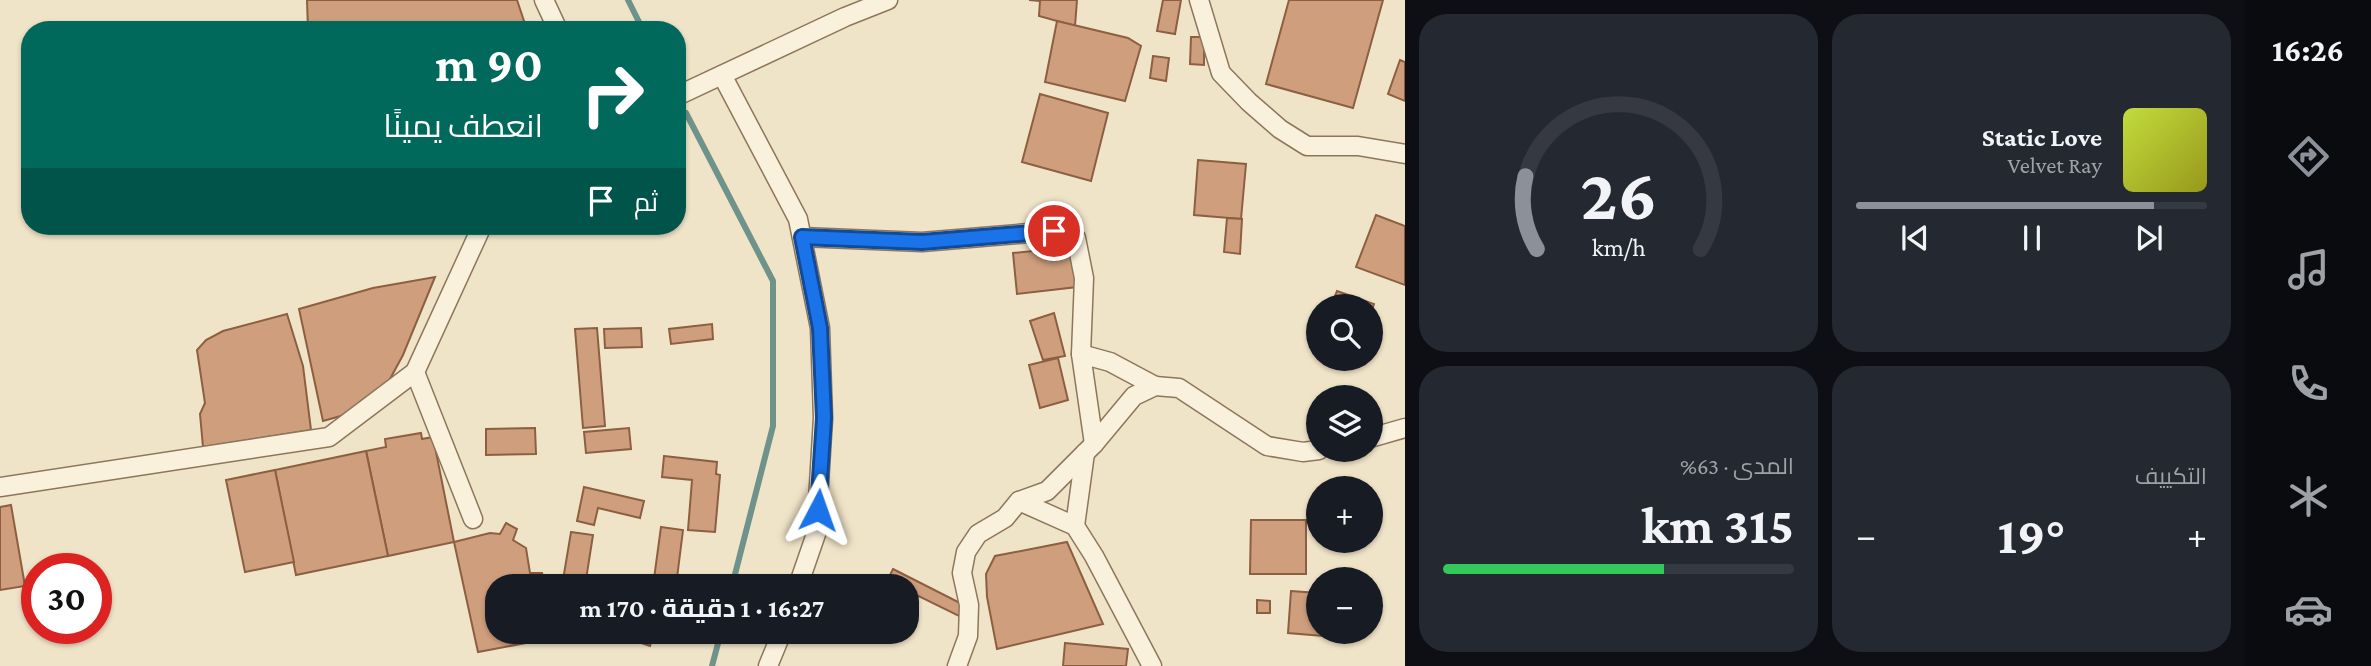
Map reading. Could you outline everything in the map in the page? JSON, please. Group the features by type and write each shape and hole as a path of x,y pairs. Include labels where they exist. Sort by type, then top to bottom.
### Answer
{"street":[{"path":"544,0 554,21"},
{"path":"686,92 845,17 888,0"},
{"path":"1199,0 1222,73 1249,102 1280,129 1307,146 1358,146 1405,154"},
{"path":"722,75 798,219 820,328 824,418 816,534 802,574"},
{"path":"802,237 922,242 1054,231 1076,238 1084,278 1081,354 1090,448 1075,526"},
{"path":"0,487 329,437 415,372 478,235"},
{"path":"1081,354 1110,362 1155,386 1179,388 1267,446 1306,452"},
{"path":"415,372 473,519"},
{"path":"957,666 968,636 968,605 962,573 966,552 978,534 1004,518 1019,501 1047,491 1090,448 1133,396 1155,386"},
{"path":"1383,435 1405,428"},
{"path":"1019,501 1075,526 1094,556 1152,666"},
{"path":"768,666 777,644"}],"building":[{"path":"307,0 517,0 524,21 308,21"},
{"path":"1029,0 1077,0 1075,26 1039,16 1040,1"},
{"path":"1163,0 1181,0 1175,34 1157,31"},
{"path":"1289,0 1383,0 1353,108 1266,84"},
{"path":"1057,21 1128,38 1141,46 1125,101 1045,82"},
{"path":"1191,37 1204,37 1204,65 1190,64"},
{"path":"1153,56 1169,58 1166,81 1150,78"},
{"path":"1400,60 1405,62 1405,101 1388,94"},
{"path":"1040,94 1108,113 1091,181 1022,162"},
{"path":"1198,160 1246,164 1241,219 1194,215"},
{"path":"1376,215 1405,226 1405,285 1356,267"},
{"path":"1227,218 1242,219 1240,254 1224,252"},
{"path":"1073,247 1077,287 1017,294 1013,253"},
{"path":"435,277 403,355 384,390 362,410 323,421 299,309 373,288"},
{"path":"1054,313 1065,356 1043,360 1030,321"},
{"path":"287,314 303,366 311,430 203,447 200,414 205,403 197,350 206,340 223,331"},
{"path":"712,324 713,339 671,344 669,329"},
{"path":"597,328 605,426 583,428 575,329"},
{"path":"641,328 642,347 605,348 604,329"},
{"path":"1058,358 1068,400 1040,408 1029,365"},
{"path":"535,428 536,454 486,455 486,429"},
{"path":"629,428 631,449 586,453 584,432"},
{"path":"421,433 422,439 433,437 454,542 388,556 366,451 386,447 385,439"},
{"path":"366,451 388,556 296,575 275,470"},
{"path":"664,456 717,462 716,474 720,475 715,532 688,530 692,480 662,477"},
{"path":"275,470 294,562 245,572 226,480"},
{"path":"584,487 644,501 640,518 598,508 594,525 577,521"},
{"path":"11,505 21,563 21,587 0,590 0,507"},
{"path":"1251,520 1306,520 1306,574 1250,574"},
{"path":"506,523 517,529 513,540 526,548 530,573 542,574 485,574 485,644 521,644 478,652 454,542 490,533 500,534"},
{"path":"661,527 683,530 678,574 655,574"},
{"path":"571,532 593,535 587,574 564,574"},
{"path":"1067,542 1103,624 997,649 987,597 986,574 995,556"},
{"path":"893,569 903,574 890,574"},
{"path":"919,582 964,605 959,616 919,596"},
{"path":"1291,591 1306,592 1306,635 1288,633"},
{"path":"1257,600 1270,601 1270,613 1257,613"},
{"path":"1065,643 1128,649 1126,666 1063,666"}],"waterway":[{"path":"628,0 638,21"},
{"path":"686,113 773,281 773,426 735,574"},
{"path":"712,666 718,644"}],"route":[{"path":"818,510 824,418 820,328 802,237 922,242 1054,231"}]}
